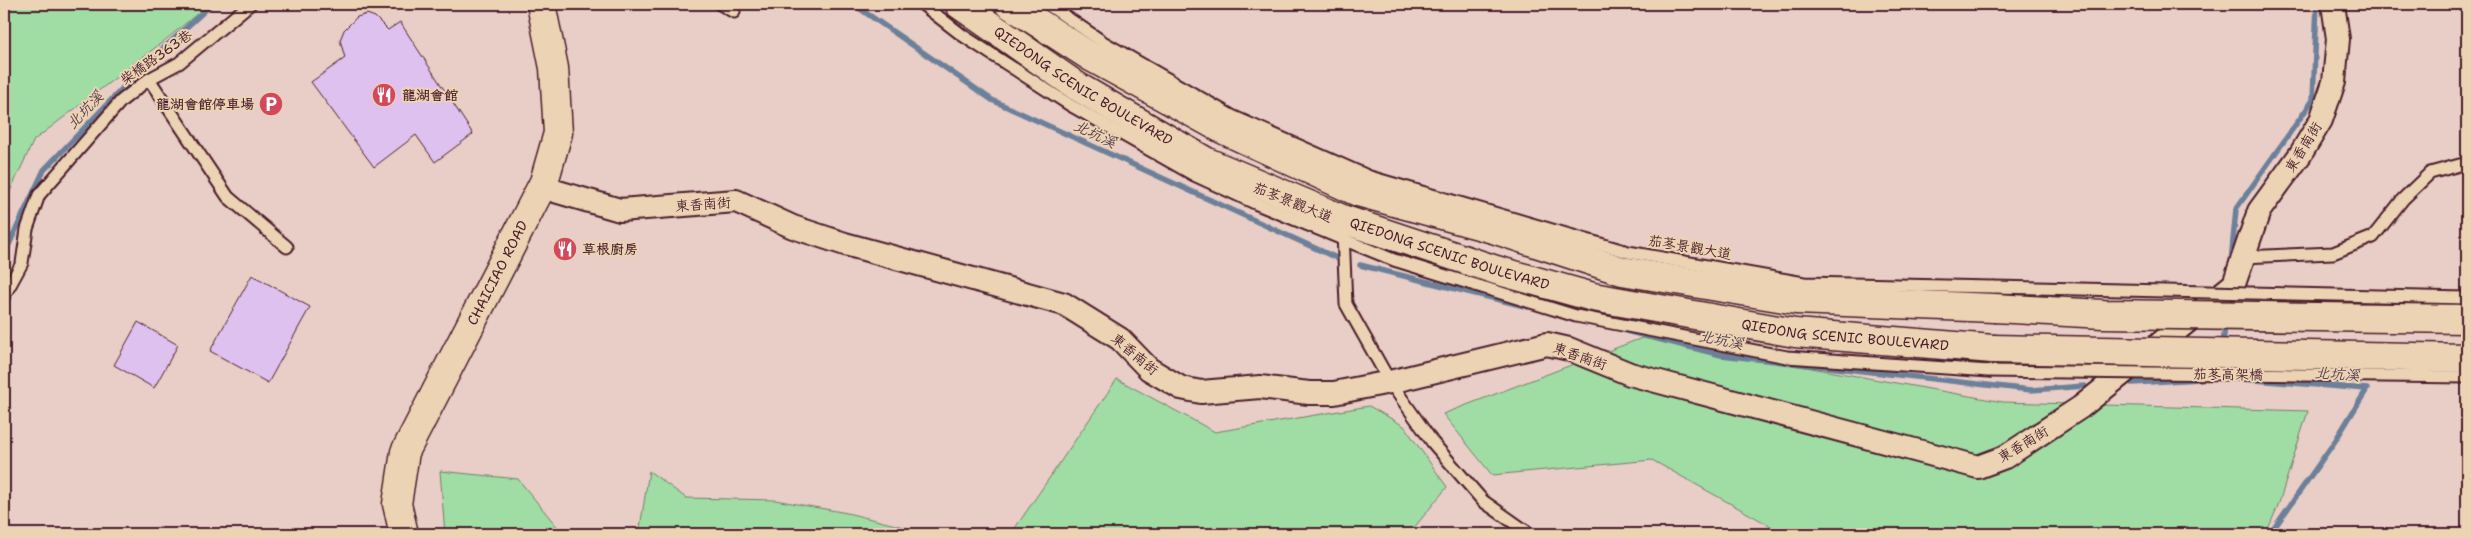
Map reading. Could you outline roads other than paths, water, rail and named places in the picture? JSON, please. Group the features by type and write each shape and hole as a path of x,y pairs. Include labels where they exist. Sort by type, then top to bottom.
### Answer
{"street":[{"name":"CHAICIAO ROAD","path":"404,534 398,504 405,452 544,182 558,133 554,68 541,4"},
{"name":"QIEDONG SCENIC BOULEVARD","path":"960,4 1056,72 1207,162 1342,229 1593,296 1795,333 1991,360"},
{"name":"QIEDONG SCENIC BOULEVARD","path":"1009,4 1091,57 1222,129 1364,185 1622,271 1796,300 1994,298"},
{"name":"東香南街","path":"541,187 620,210 736,200 793,227 845,244 1064,304 1120,339 1149,369 1181,388 1201,392 1260,387 1309,393 1334,393 1390,382 1547,344 1569,349 1630,374 1978,467 2005,458 2081,407 2234,284 2259,211 2300,155 2321,120 2334,82 2338,40 2332,4"},
{"path":"1994,298 2103,314 2467,319"},
{"name":"茄苳高架橋","path":"1991,360 2467,358"}],"lane":[{"name":"柴橋路363巷","path":"4,296 22,263 27,229 40,196 121,100 149,79 179,63 250,4"},
{"path":"720,4 734,12"},
{"name":"茄苳景觀大道","path":"922,4 962,35 1070,105 1194,176 1342,229"},
{"name":"茄苳景觀大道","path":"1047,4 1103,42 1232,116 1364,185 1628,252 1804,283 1994,298"},
{"path":"1056,72 1138,143"},
{"path":"149,79 228,197 287,247"},
{"path":"2243,257 2333,253 2373,237 2403,199 2430,173 2467,163"},
{"path":"1342,229 1346,304 1390,382 1433,443 1484,501 1530,534"},
{"path":"1628,252 1693,283"},
{"path":"1994,298 2467,298"},
{"name":"茄苳高架橋","path":"1991,360 2467,378"}],"waterway":[{"name":"北坑溪","path":"4,255 44,170 144,66 212,4"},
{"name":"北坑溪","path":"853,4 992,100 1341,260"},
{"path":"2231,262 2236,209 2313,100 2317,4"},
{"name":"北坑溪","path":"1360,265 1528,307"},
{"path":"2223,346 2225,323"},
{"name":"北坑溪","path":"1626,331 1721,355 2031,390 2085,386"},
{"name":"北坑溪","path":"2132,383 2200,379"},
{"name":"北坑溪","path":"2242,379 2367,389 2335,441 2270,534"}],"place":[{"name":"龍湖會館","path":"384,95"},
{"name":"龍湖會館停車場","path":"271,104"},
{"name":"草根廚房","path":"565,249"}]}
